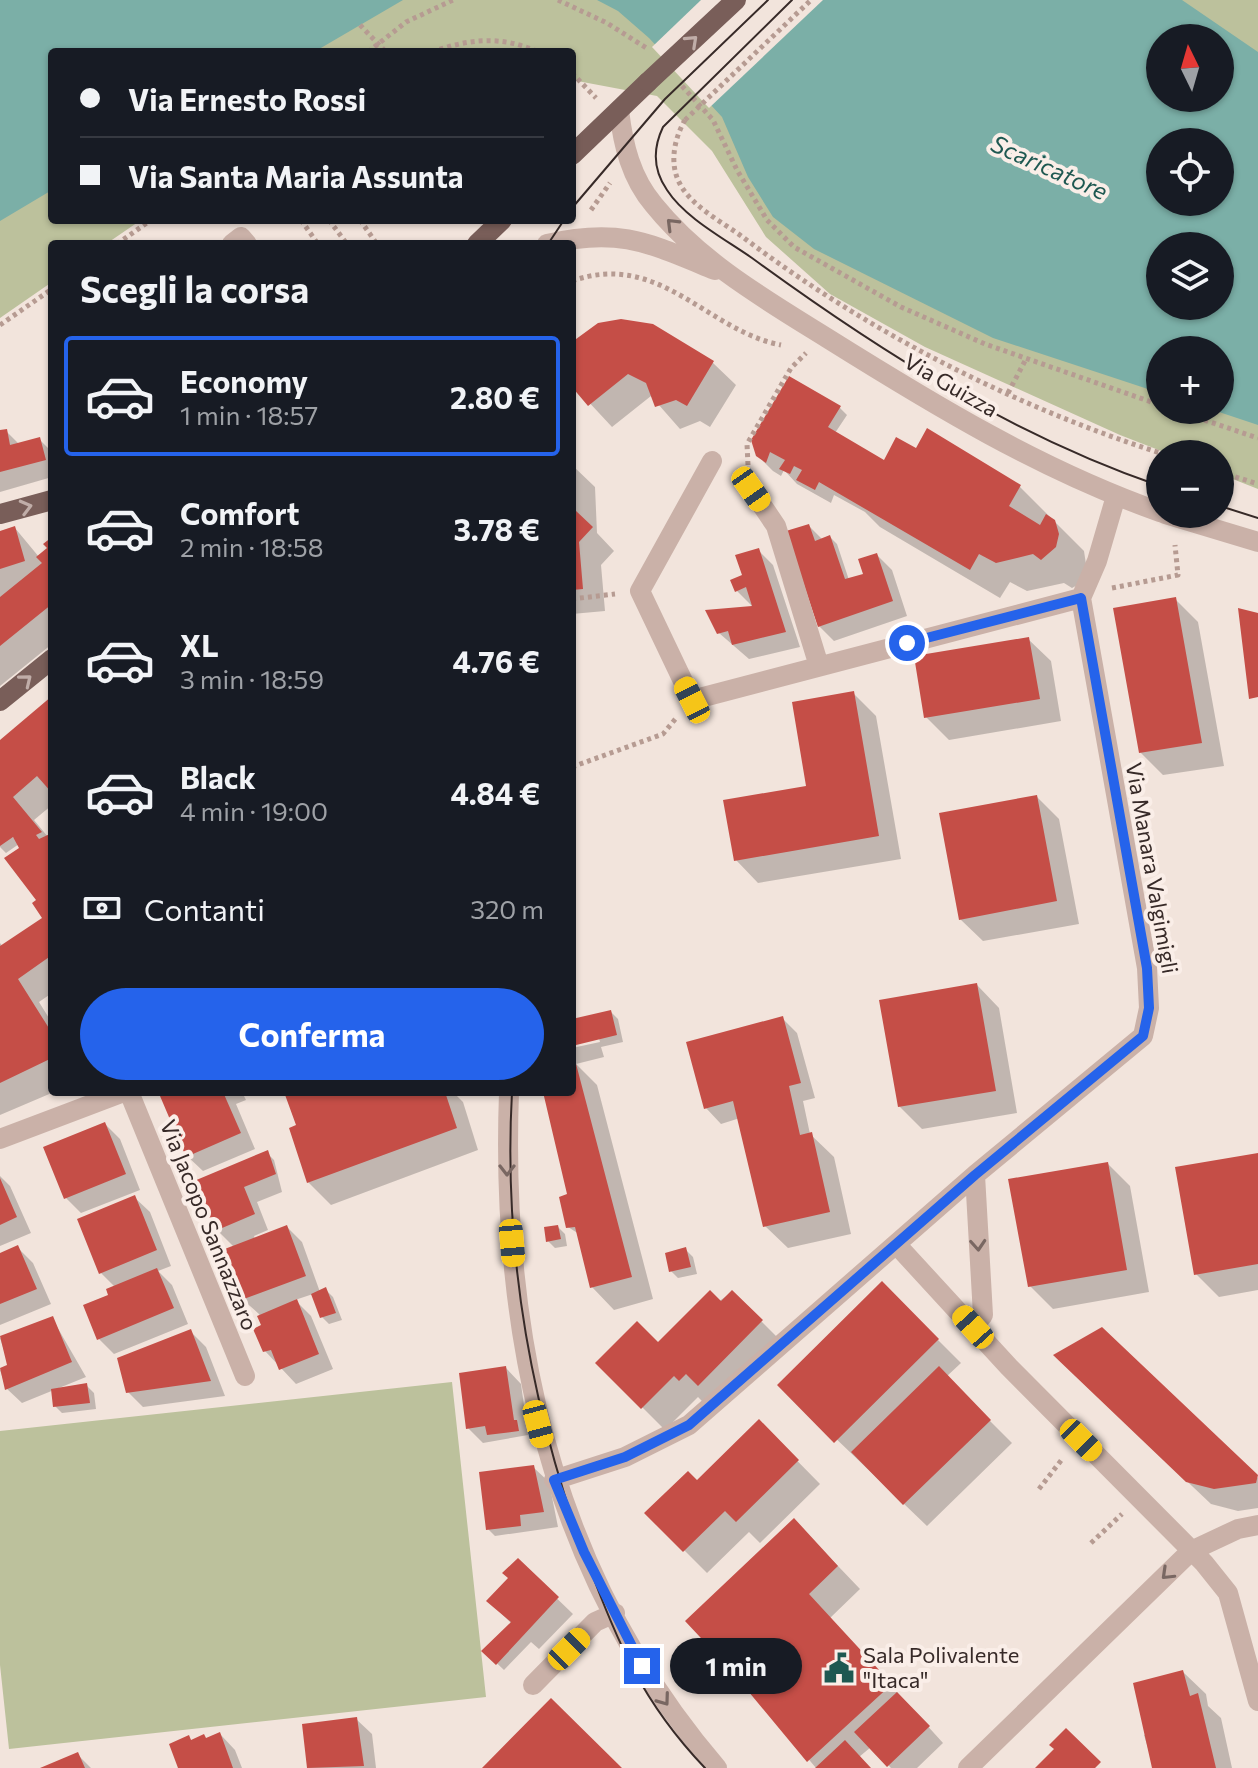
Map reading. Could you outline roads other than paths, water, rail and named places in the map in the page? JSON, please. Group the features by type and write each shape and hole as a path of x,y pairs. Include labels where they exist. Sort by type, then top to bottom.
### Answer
{"main road":[{"path":"576,151 736,0"},
{"path":"481,240 498,224"},
{"path":"0,514 48,501"},
{"path":"0,701 48,662"}],"street":[{"name":"Via Guizza","path":"619,110 623,145 651,203 730,276"},
{"name":"Via Guizza","path":"570,240 592,236 656,244 730,276 957,417 1035,461 1146,507"},
{"path":"712,461 640,591 692,700 1090,594 1116,496"},
{"path":"751,489 776,526 819,666"},
{"name":"Via Guizza","path":"1212,528 1258,542"},
{"name":"Via Manara Valgimigli","path":"554,1480 625,1457 689,1425 975,1175 1143,1036 1149,1008 1147,968 1090,594"},
{"name":"Via Jacopo Sannazzaro","path":"0,1139 115,1096"},
{"name":"Via Jacopo Sannazzaro","path":"128,1096 245,1376"},
{"path":"509,1096 507,1187 518,1307 538,1424 554,1480 584,1552 655,1688 717,1768"},
{"path":"973,1327 983,1315 975,1175"},
{"path":"896,1244 1228,1593 1258,1701"},
{"path":"968,1768 1191,1551 1238,1529 1258,1525"},
{"path":"533,1685 595,1622 615,1613"}],"water":[{"path":"0,0 403,0 321,48 48,48 48,192 0,221"},
{"name":"Scaricatore","path":"597,0 1182,0 1217,24 1146,24 1146,112 1234,112 1234,36 1258,52 1258,425 1234,417 1234,336 1146,336 1146,388 993,338 814,249 773,217 748,177 722,117 649,38 618,11"}],"tram line":[{"path":"576,203 665,99 768,0"},
{"path":"792,0 663,127 657,143 656,159 659,175 667,190 684,210 706,227 897,357 1051,442 1146,481"},
{"path":"551,240 561,224"},
{"path":"1234,510 1258,518"},
{"path":"512,1096 510,1152 517,1270 525,1329 550,1444 586,1558 621,1644 664,1719 705,1768"}],"place":[{"name":"Sala Polivalente \"Itaca\"","path":"839,1668"}]}
